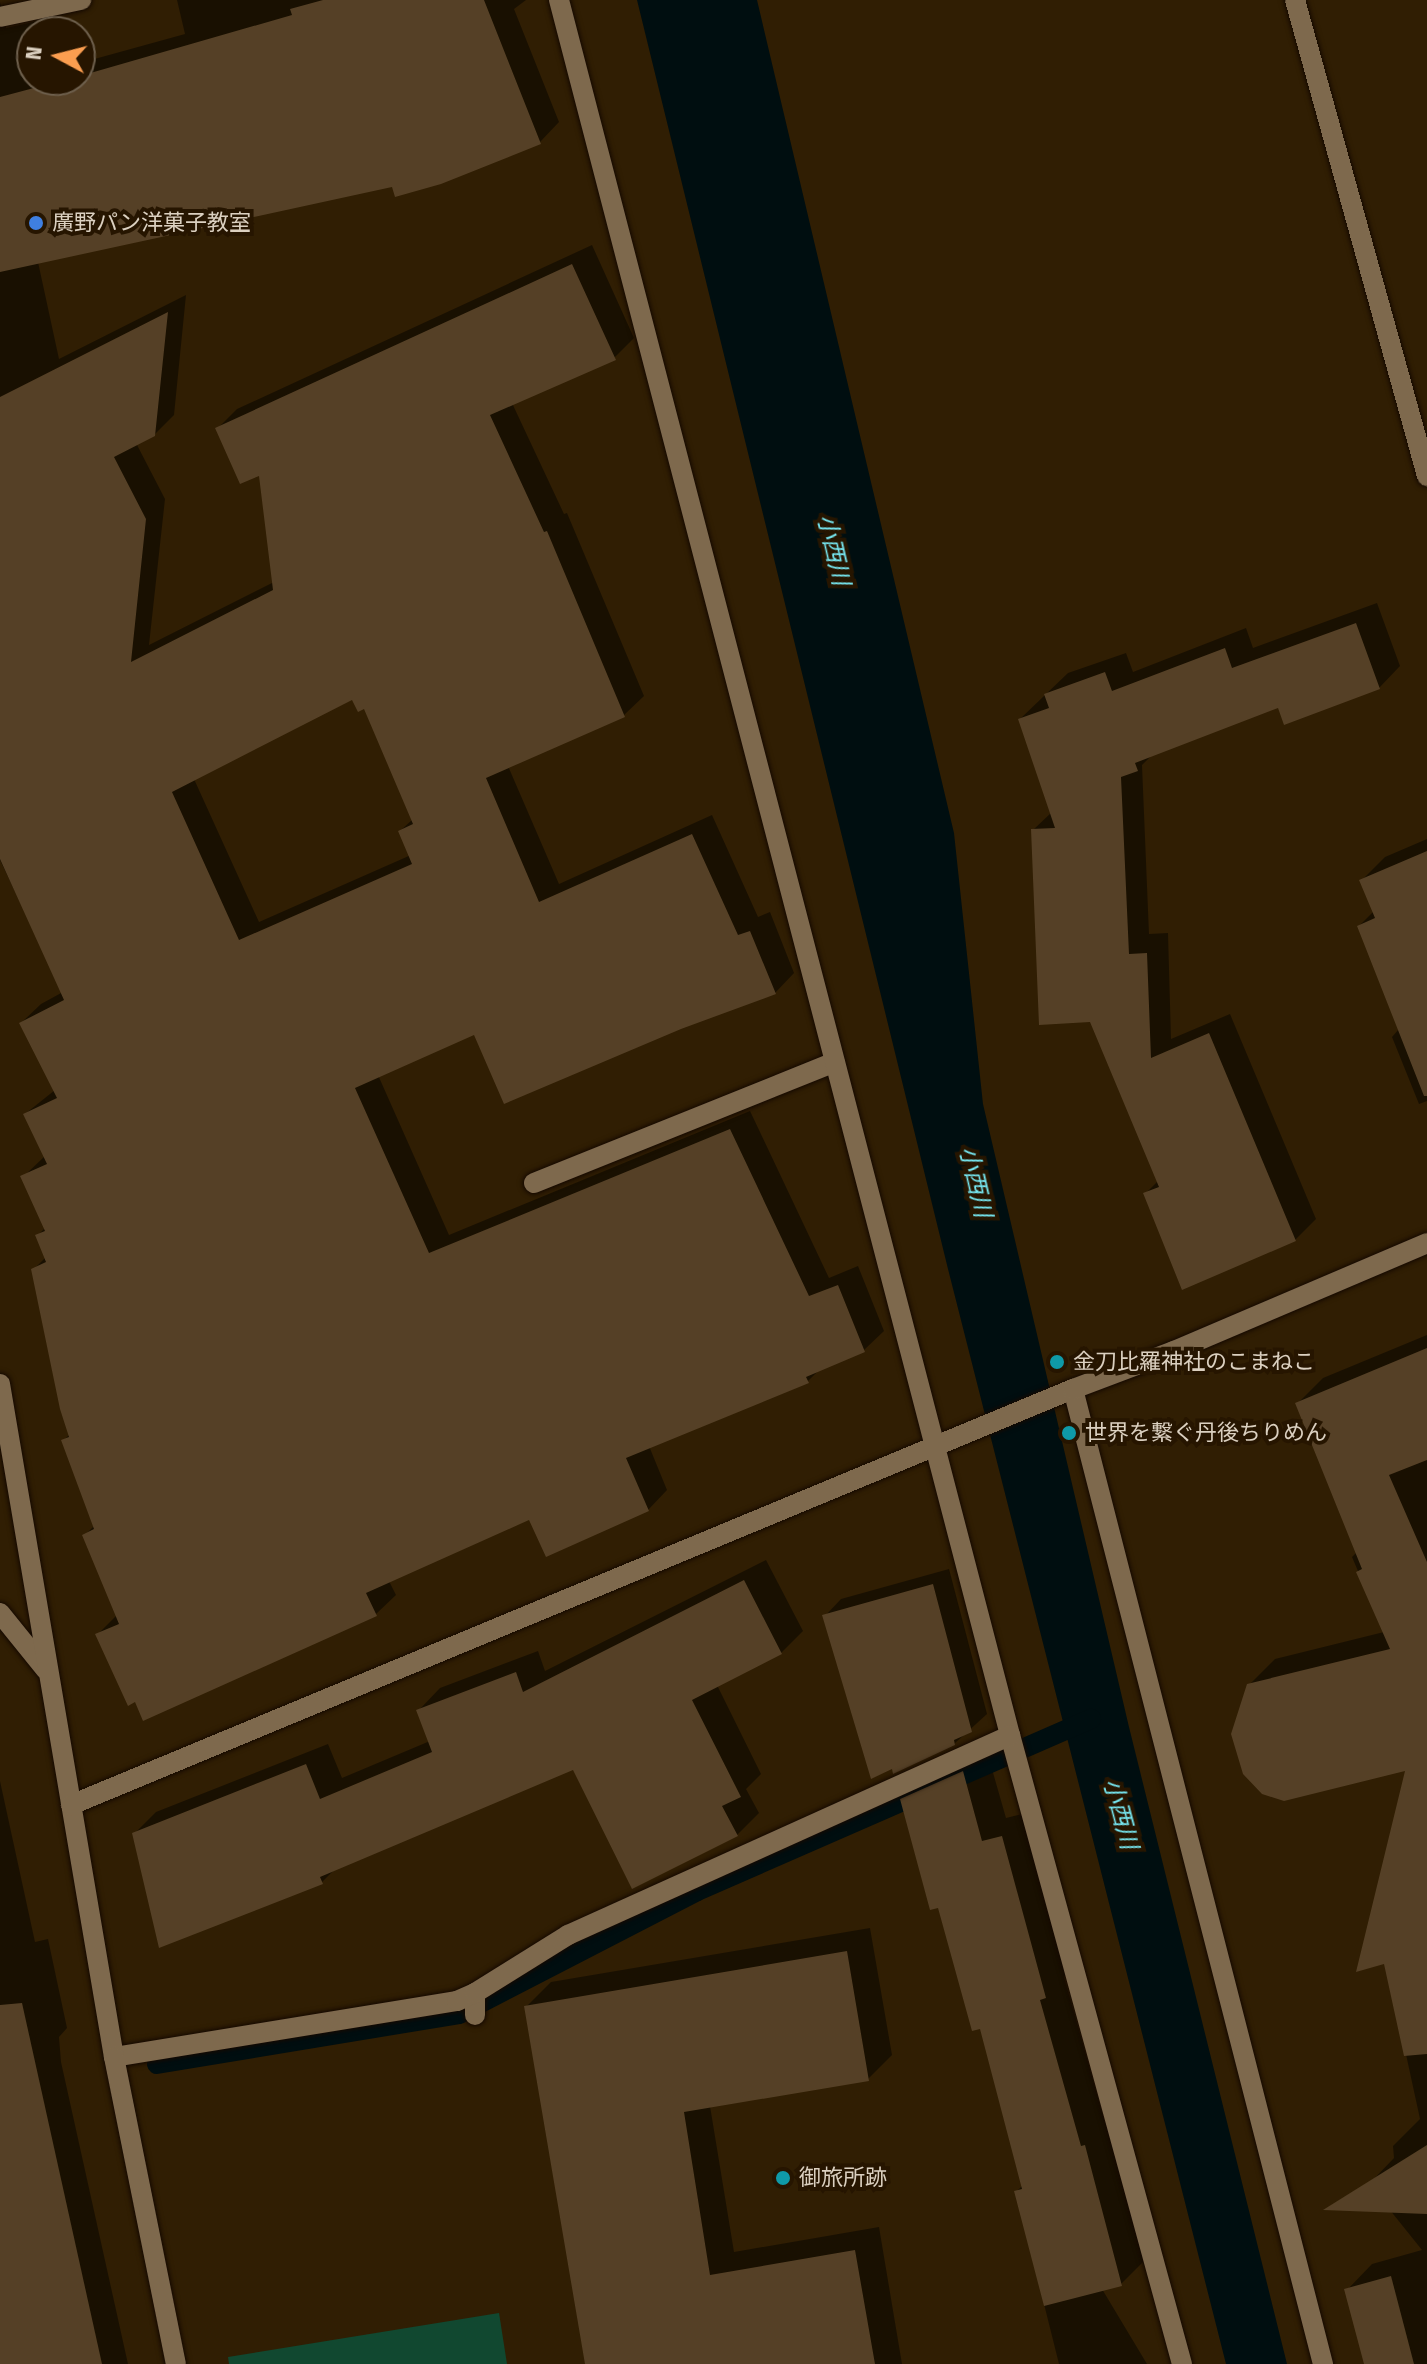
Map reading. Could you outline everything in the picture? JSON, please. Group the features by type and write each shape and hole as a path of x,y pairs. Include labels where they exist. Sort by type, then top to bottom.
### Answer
{"street":[{"path":"0,17 81,0"},
{"path":"559,0 1010,1735 1182,2364"},
{"path":"1295,0 1427,476"},
{"path":"534,1183 835,1062"},
{"path":"71,1805 1068,1391 1174,1351 1427,1243"},
{"path":"0,1384 46,1670 114,2057 176,2364"},
{"path":"1068,1391 1323,2364"},
{"path":"0,1613 46,1670"},
{"path":"114,2057 457,2001 568,1935 1010,1735"},
{"path":"475,1993 475,2015"}],"green space":[{"path":"499,2313 507,2364 229,2364 228,2357"}],"water":[{"name":"小西川","path":"637,0 757,0 954,833 983,1104 1129,1727 1287,2364 1226,2364 948,1269"}],"building":[{"path":"323,0 484,0 541,144 441,184 395,197 392,187 0,272 0,97 16,93 16,96 96,96 96,71 292,15 290,9"},
{"path":"572,264 616,360 490,415 544,532 547,531 625,717 486,778 539,902 692,834 738,935 750,931 776,994 681,1029 504,1104 474,1035 355,1088 429,1253 730,1129 809,1296 838,1285 865,1352 806,1377 809,1383 626,1458 649,1511 546,1557 529,1520 366,1593 377,1616 143,1721 135,1702 128,1706 95,1634 119,1624 82,1535 94,1529 61,1440 69,1437 60,1409 31,1269 46,1262 35,1235 45,1231 20,1176 47,1164 23,1114 57,1098 19,1023 64,1000 0,859 0,397 168,312 155,436 114,457 146,519 131,662 273,590 259,476 240,484 215,428","holes":["352,700 358,712 364,709 413,824 398,831 412,864 239,940 172,792"]},
{"path":"1356,623 1380,689 1284,725 1278,708 1135,763 1138,771 1121,777 1129,954 1147,953 1151,1058 1209,1033 1296,1241 1182,1290 1143,1193 1159,1187 1090,1022 1039,1025 1031,829 1055,828 1018,719 1049,708 1044,694 1105,672 1112,691 1225,648 1232,668"},
{"path":"1427,851 1427,1096 1424,1096 1357,926 1375,918 1359,880"},
{"path":"1427,1348 1427,1460 1389,1475 1427,1562 1427,2054 1404,2056 1384,1964 1356,1972 1405,1771 1284,1801 1262,1794 1243,1774 1231,1734 1247,1684 1390,1649 1356,1572 1362,1569 1295,1403"},
{"path":"744,1580 782,1654 692,1700 741,1797 722,1806 738,1836 632,1889 573,1770 320,1877 323,1884 159,1948 132,1833 306,1764 320,1799 432,1752 416,1710 516,1672 523,1692"},
{"path":"933,1584 972,1732 954,1740 955,1745 893,1774 892,1769 871,1779 822,1615"},
{"path":"963,1771 982,1841 1002,1836 1046,1998 1040,2000 1081,2146 1085,2145 1122,2286 1044,2306 1014,2191 1022,2189 980,2029 972,2031 938,1908 930,1910 900,1799"},
{"path":"847,1951 869,2081 684,2112 710,2275 855,2250 875,2364 585,2364 524,2006"},
{"path":"22,2003 102,2364 0,2364 0,2005"},
{"path":"1427,2145 1427,2214 1323,2210"},
{"path":"1391,2276 1414,2364 1364,2364 1344,2289"}],"waterway":[{"path":"157,2064 459,2014 697,1891 1091,1719"}],"place":[{"name":"廣野パン洋菓子教室","path":"36,223"},
{"name":"金刀比羅神社のこまねこ","path":"1057,1362"},
{"name":"世界を繋ぐ丹後ちりめん","path":"1069,1433"},
{"name":"御旅所跡","path":"783,2178"}]}
